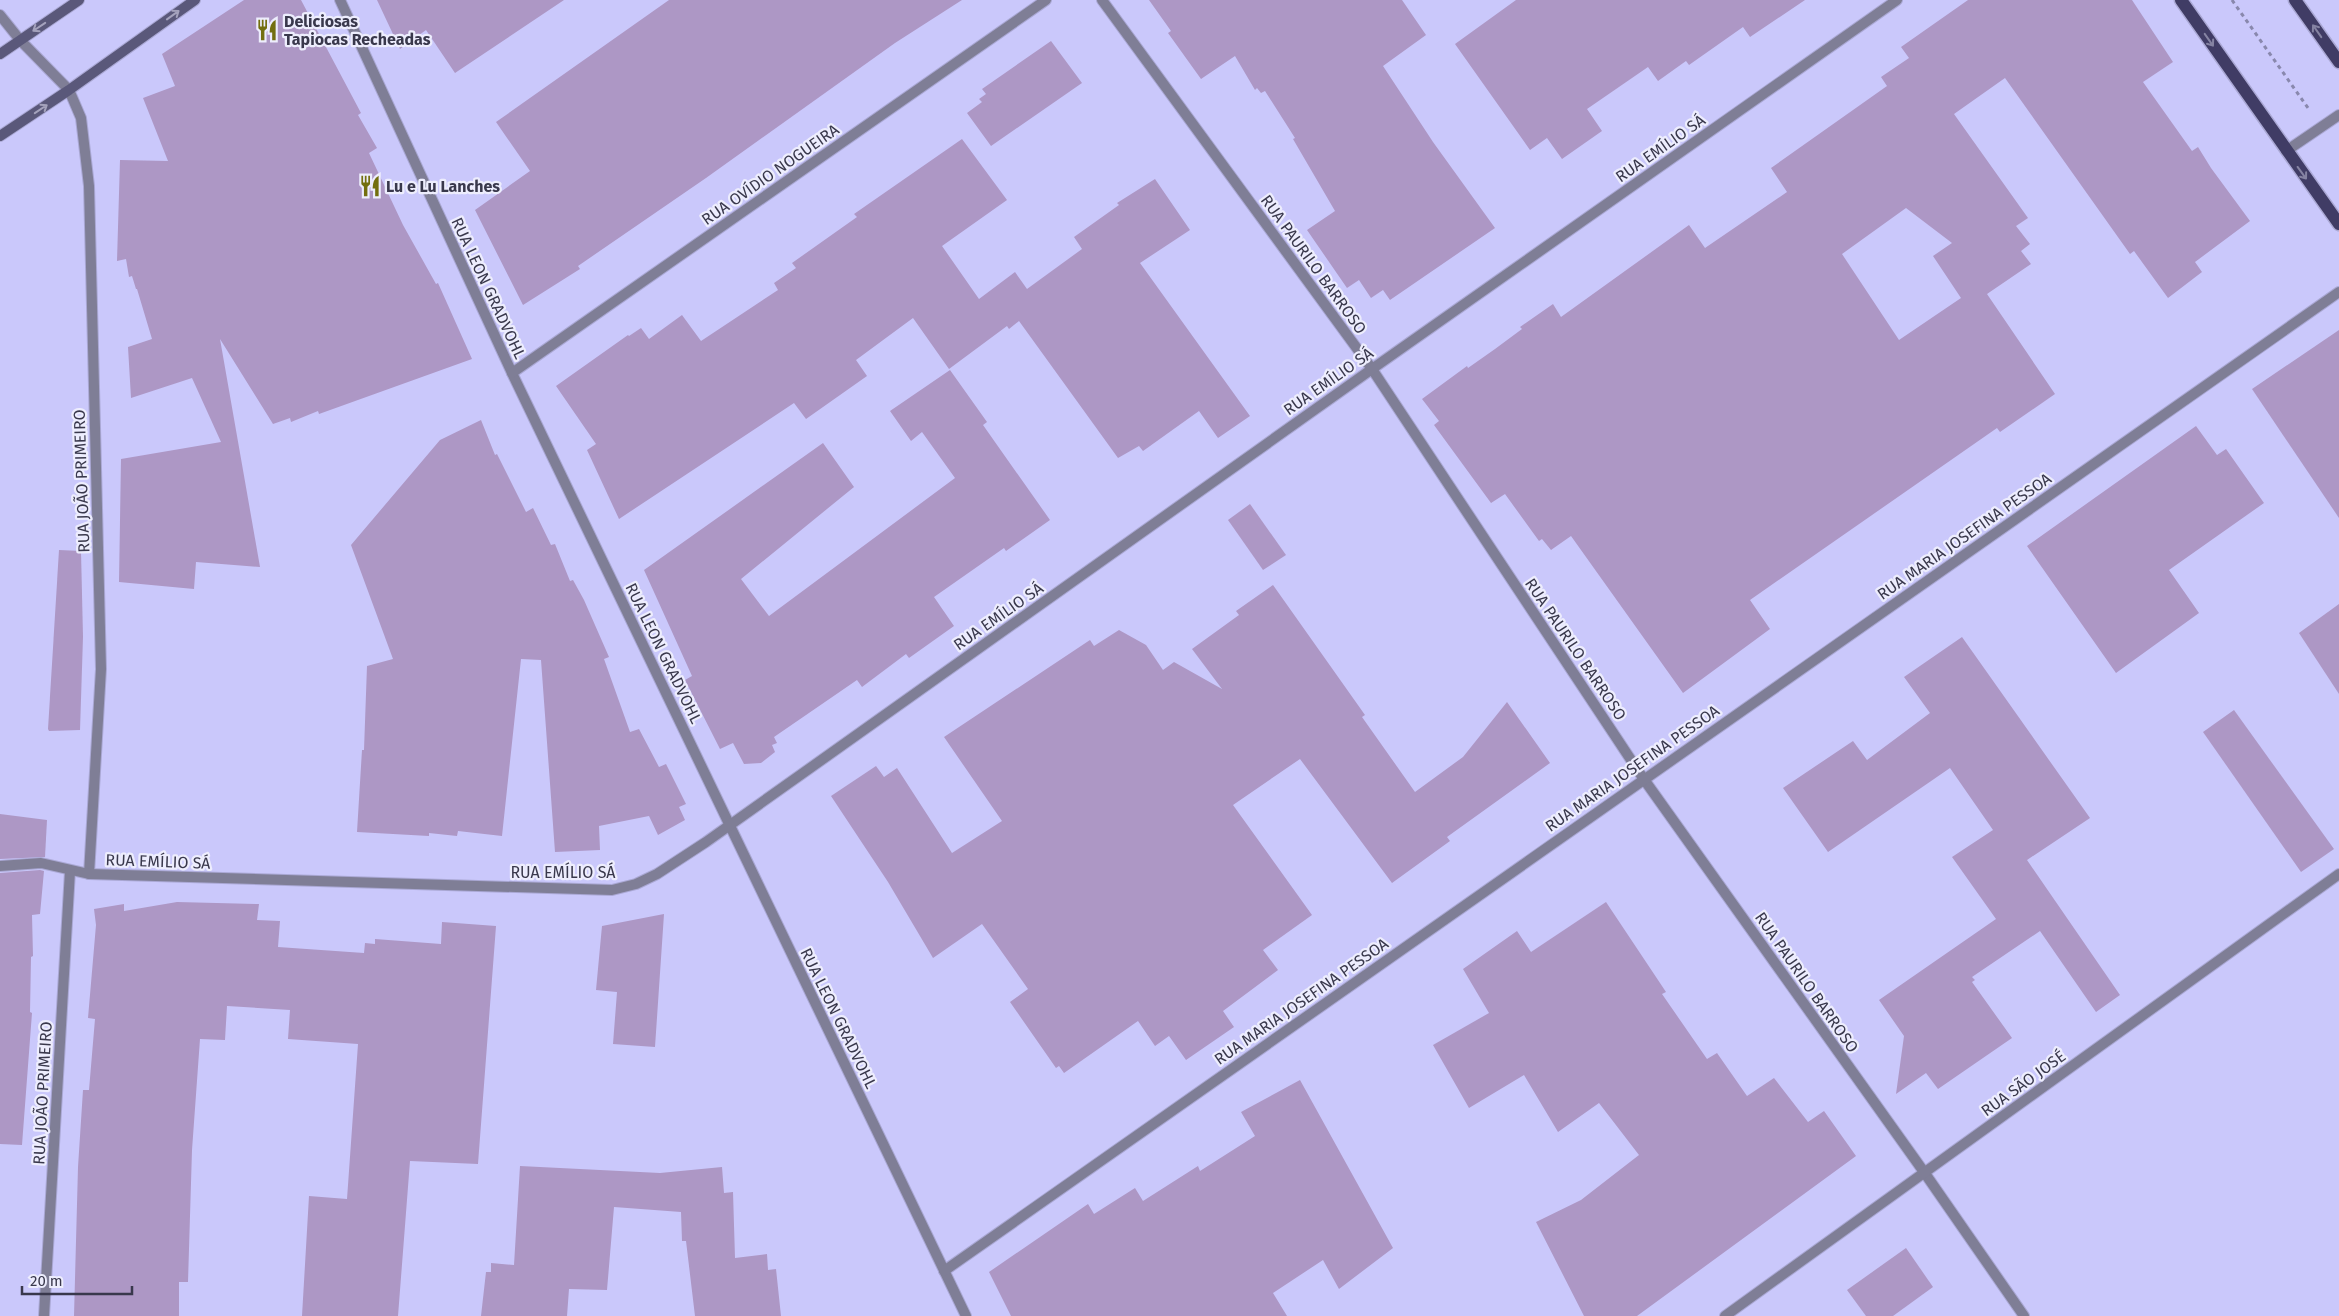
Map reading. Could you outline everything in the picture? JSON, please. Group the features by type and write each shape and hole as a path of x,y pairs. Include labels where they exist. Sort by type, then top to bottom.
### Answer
{"main road":[{"path":"0,54 79,0"},
{"path":"0,136 69,90 195,0"},
{"path":"2181,0 2339,224"},
{"path":"2295,0 2339,62"}],"street":[{"name":"RUA LEON GRADVOHL","path":"340,0 512,373 966,1316"},
{"name":"RUA OVÍDIO NOGUEIRA","path":"512,373 1046,0"},
{"name":"RUA PAURILO BARROSO","path":"1102,0 1372,369 1644,778 2024,1316"},
{"name":"RUA EMÍLIO SÁ","path":"0,866 41,863 90,874 612,890 636,884 657,874 730,825 1372,369 1897,0"},
{"path":"0,15 20,40 69,90"},
{"name":"RUA JOÃO PRIMEIRO","path":"69,90 80,118 89,186 101,669 90,874"},
{"path":"2286,151 2339,115"},
{"name":"RUA MARIA JOSEFINA PESSOA","path":"944,1271 2339,292"},
{"name":"RUA JOÃO PRIMEIRO","path":"44,1316 70,871"},
{"name":"RUA SÃO JOSÉ","path":"1725,1316 2339,874"}],"path":[{"path":"2232,0 2323,126"}],"building":[{"path":"244,0 301,0 361,113 358,115 377,148 369,153 403,225 436,284 438,283 472,359 319,414 318,411 291,422 290,418 273,424 220,339 260,567 196,562 194,589 119,582 121,459 221,442 192,378 131,398 128,347 152,339 137,289 132,276 129,277 126,259 117,261 120,160 168,161 143,98 175,86 162,54"},
{"path":"377,0 564,0 455,73 426,30 400,49"},
{"path":"669,0 962,0 895,43 706,178 578,266 580,269 523,305 475,210 530,171 496,122"},
{"path":"1149,0 1402,0 1426,35 1383,66 1433,142 1495,228 1390,300 1383,290 1371,298 1359,280 1347,288 1307,230 1335,211 1293,139 1295,138 1265,91 1261,93 1257,88 1255,90 1235,56 1201,79 1168,33 1171,31"},
{"path":"1516,0 1805,0 1750,37 1743,27 1689,65 1686,61 1658,81 1648,67 1587,109 1602,131 1562,159 1547,138 1530,150 1455,44"},
{"path":"1968,0 2132,0 2173,62 2143,82 2192,151 2198,147 2250,221 2195,262 2202,272 2168,298 2134,251 2130,254 2005,78 1954,114 2028,218 2016,226 2030,244 2021,251 2031,264 1987,294 2055,394 2000,432 1997,428 1750,600 1770,629 1683,693 1571,536 1551,550 1542,539 1539,541 1505,494 1491,503 1434,425 1439,421 1422,399 1467,366 1468,368 1495,349 1522,329 1520,327 1553,304 1561,317 1689,225 1705,248 1787,192 1771,168 1887,86 1881,77 1909,58 1901,47","holes":["1906,208 1952,243 1933,256 1961,298 1899,340 1842,254"]},
{"path":"1051,41 1082,83 991,146 967,113 982,102 979,99 986,94 982,89"},
{"path":"962,139 1007,200 942,246 979,299 1015,272 1027,289 1082,249 1074,237 1119,205 1117,203 1155,179 1190,230 1140,263 1250,416 1218,438 1199,411 1143,451 1139,446 1118,458 1019,321 1009,329 1007,326 949,369 913,318 856,360 867,376 806,419 794,403 619,519 587,450 596,444 556,386 628,335 641,328 649,339 682,315 701,341 778,290 774,283 796,268 792,263 857,217 854,214"},
{"path":"2339,330 2339,518 2252,389"},
{"path":"950,370 987,422 983,425 1050,520 1006,551 1004,548 934,597 954,626 909,658 906,654 862,687 857,680 774,737 777,743 772,745 775,752 761,763 744,764 733,743 720,749 685,680 692,676 644,570 823,443 854,487 741,579 769,616 955,478 922,432 911,441 890,411"},
{"path":"481,420 495,455 497,454 526,512 533,508 551,545 555,544 570,581 573,580 584,600 609,657 604,659 630,732 639,729 659,767 666,764 686,804 679,807 685,820 658,835 649,816 599,826 600,850 555,852 541,660 521,659 502,836 458,831 457,836 429,833 429,836 357,832 362,750 364,750 367,666 393,659 351,545 440,440"},
{"path":"2196,426 2217,455 2226,449 2264,503 2169,570 2199,613 2116,673 2027,546"},
{"path":"1250,504 1286,555 1263,570 1228,520"},
{"path":"59,550 81,551 83,637 80,730 49,731 48,729"},
{"path":"1273,585 1365,715 1362,717 1415,792 1463,757 1507,702 1550,763 1447,837 1450,841 1392,883 1300,759 1233,805 1312,915 1263,950 1278,970 1223,1011 1234,1027 1186,1060 1169,1036 1155,1046 1138,1021 1064,1073 1059,1066 1056,1068 1010,1002 1028,989 982,924 933,958 888,882 831,796 876,766 884,777 897,768 952,853 1002,821 944,737 1090,640 1094,646 1119,630 1146,645 1163,670 1174,662 1222,689 1192,649 1239,615 1236,611"},
{"path":"2339,604 2339,694 2299,633"},
{"path":"1962,637 2090,818 2027,860 2120,995 2096,1012 2040,931 1972,977 1975,980 1972,982 2012,1038 1938,1089 1926,1073 1896,1094 1904,1036 1879,1000 1996,919 1952,857 1993,830 1950,768 1828,852 1783,788 1853,741 1867,760 1930,713 1904,677"},
{"path":"2234,710 2334,849 2301,872 2203,732"},
{"path":"0,814 47,820 45,857 0,859"},
{"path":"44,871 40,914 32,915 33,956 31,957 30,1012 32,1013 22,1145 0,1144 0,873"},
{"path":"177,902 259,904 257,920 280,921 278,947 364,953 365,943 375,944 375,939 441,944 442,922 496,926 478,1164 410,1161 398,1316 302,1316 309,1196 347,1199 358,1044 288,1039 290,1010 227,1006 225,1040 200,1039 192,1150 188,1282 179,1282 179,1316 74,1316 78,1167 83,1090 89,1090 95,1019 88,1018 96,925 94,909 124,904 124,911"},
{"path":"1606,902 1666,992 1662,994 1707,1059 1717,1053 1747,1096 1774,1078 1808,1122 1824,1111 1856,1156 1637,1316 1584,1316 1536,1222 1581,1200 1639,1155 1599,1103 1558,1132 1524,1075 1469,1108 1433,1045 1489,1013 1463,969 1517,931 1531,952"},
{"path":"664,914 655,1047 613,1044 617,992 596,990 602,926"},
{"path":"1300,1080 1393,1248 1339,1289 1323,1260 1273,1293 1287,1316 1011,1316 989,1272 1088,1204 1094,1214 1135,1188 1143,1201 1198,1166 1200,1171 1255,1136 1241,1112"},
{"path":"520,1166 660,1173 722,1167 724,1193 733,1192 735,1258 767,1254 768,1270 776,1269 781,1316 695,1316 686,1241 682,1241 681,1212 614,1207 607,1290 569,1289 567,1316 481,1316 486,1272 491,1272 491,1263 514,1265"},
{"path":"1906,1248 1933,1287 1893,1316 1866,1316 1847,1290"}],"place":[{"name":"Deliciosas Tapiocas Recheadas","path":"267,30"},
{"name":"Lu e Lu Lanches","path":"370,186"}]}
